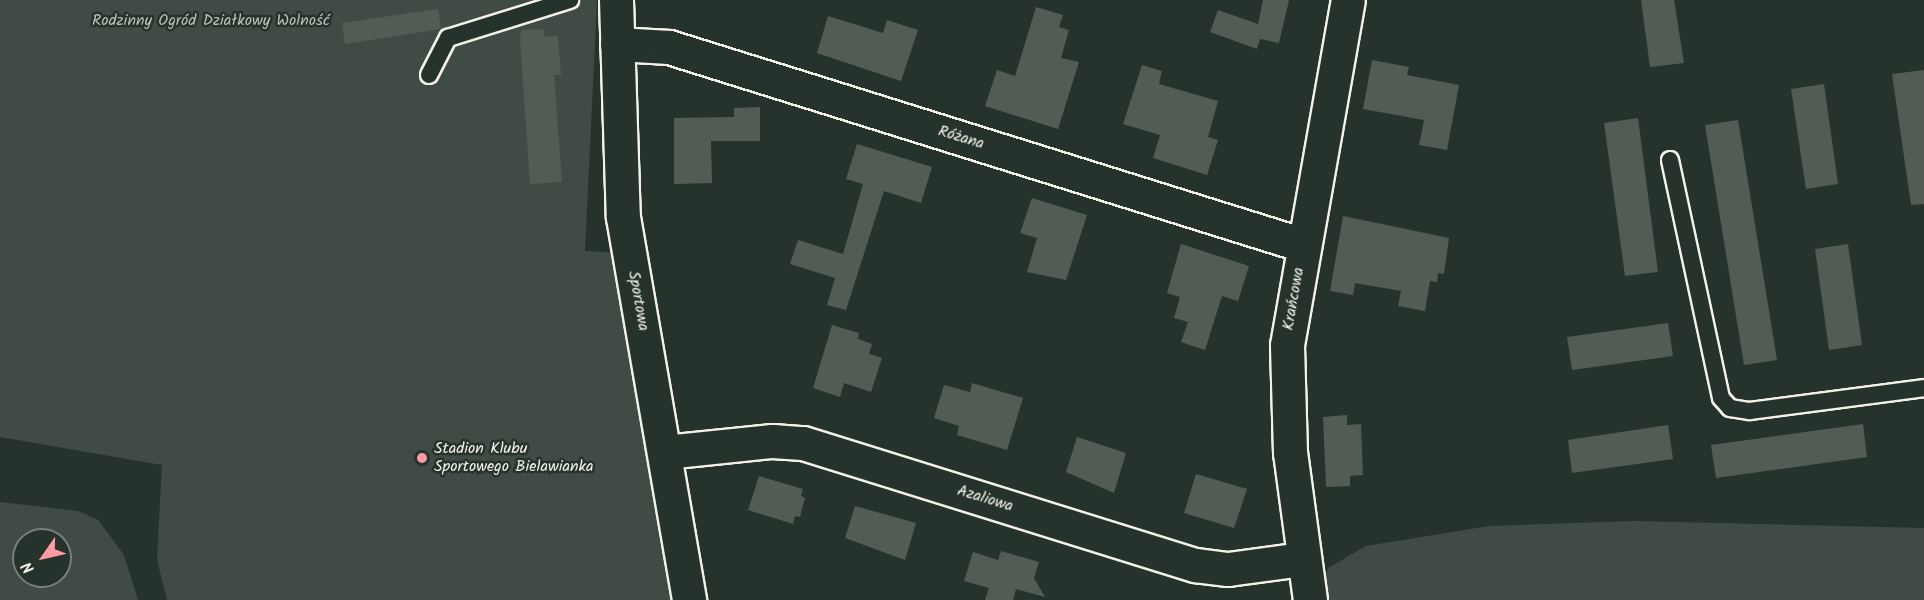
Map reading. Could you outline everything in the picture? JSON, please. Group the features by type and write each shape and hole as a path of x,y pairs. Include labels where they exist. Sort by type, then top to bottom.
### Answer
{"street":[{"name":"Sportowa","path":"616,0 623,217 689,600"},
{"name":"Krańcowa","path":"1310,600 1302,558 1286,379 1288,333 1348,0"},
{"name":"Różana","path":"617,44 669,46 1303,245"},
{"name":"Azaliowa","path":"665,453 772,441 802,443 1195,565 1228,569 1302,558"}],"lane":[{"path":"429,75 448,38 570,0"},
{"path":"1670,160 1720,398 1730,408 1750,411 1924,388"}],"green space":[{"name":"Rodzinny Ogród Działkowy Wolność","path":"0,0 597,0 585,251 617,253 678,600 167,600 157,560 162,465 0,437"},
{"path":"0,502 78,511 98,520 124,555 138,600 0,600"},
{"path":"1635,521 1924,528 1924,600 1325,600 1323,584 1328,568 1366,546 1489,526"}],"building":[{"path":"1263,0 1289,0 1279,43 1260,39 1257,49 1210,32 1218,10 1258,24"},
{"path":"1641,0 1674,0 1684,63 1650,67"},
{"path":"1036,7 1063,15 1059,27 1069,30 1061,58 1079,62 1058,129 985,106 997,70 1015,76"},
{"path":"438,9 441,29 345,44 342,23"},
{"path":"828,16 883,33 887,20 918,30 901,81 817,53"},
{"path":"543,29 545,37 558,36 561,75 554,75 562,182 530,184 520,39 521,30"},
{"path":"1372,60 1409,67 1407,75 1459,85 1447,150 1419,145 1424,120 1363,109"},
{"path":"1142,65 1162,71 1159,84 1218,101 1208,137 1218,140 1207,175 1153,158 1160,135 1123,124"},
{"path":"1924,70 1924,204 1911,205 1892,74"},
{"path":"1824,84 1838,184 1806,189 1791,89"},
{"path":"760,107 760,141 711,141 712,183 674,184 674,118 734,117 734,108"},
{"path":"1638,118 1658,272 1625,276 1604,123"},
{"path":"1738,120 1777,360 1744,365 1705,125"},
{"path":"857,144 932,167 921,203 884,191 846,310 827,305 835,278 790,264 798,240 843,254 863,184 846,179"},
{"path":"1032,198 1087,215 1066,280 1027,272 1037,238 1020,233"},
{"path":"1343,216 1449,238 1444,274 1438,273 1437,282 1430,281 1425,311 1398,306 1401,291 1355,283 1353,295 1330,291"},
{"path":"1181,244 1249,266 1238,301 1222,296 1205,350 1181,342 1188,322 1174,318 1180,297 1167,293"},
{"path":"1848,244 1862,345 1829,350 1815,249"},
{"path":"1668,323 1673,356 1572,370 1567,337"},
{"path":"832,325 859,333 858,339 872,344 869,354 882,358 871,392 844,383 840,397 813,388"},
{"path":"972,383 1023,398 1007,450 957,435 959,426 934,418 944,385 970,392"},
{"path":"1347,415 1347,425 1361,424 1363,475 1350,476 1350,486 1326,487 1323,417"},
{"path":"1863,424 1867,457 1716,478 1711,445"},
{"path":"1668,425 1673,459 1572,473 1568,440"},
{"path":"1077,437 1126,453 1114,493 1066,472"},
{"path":"1196,474 1247,489 1234,528 1184,513"},
{"path":"759,476 803,489 801,496 805,498 800,517 795,516 793,524 748,510"},
{"path":"855,506 916,523 905,560 845,538"},
{"path":"1001,551 1039,562 1034,578 1045,597 1016,589 1013,600 985,600 989,588 964,581 973,552 998,560"}],"place":[{"name":"Stadion Klubu Sportowego Bielawianka","path":"422,458"}]}
